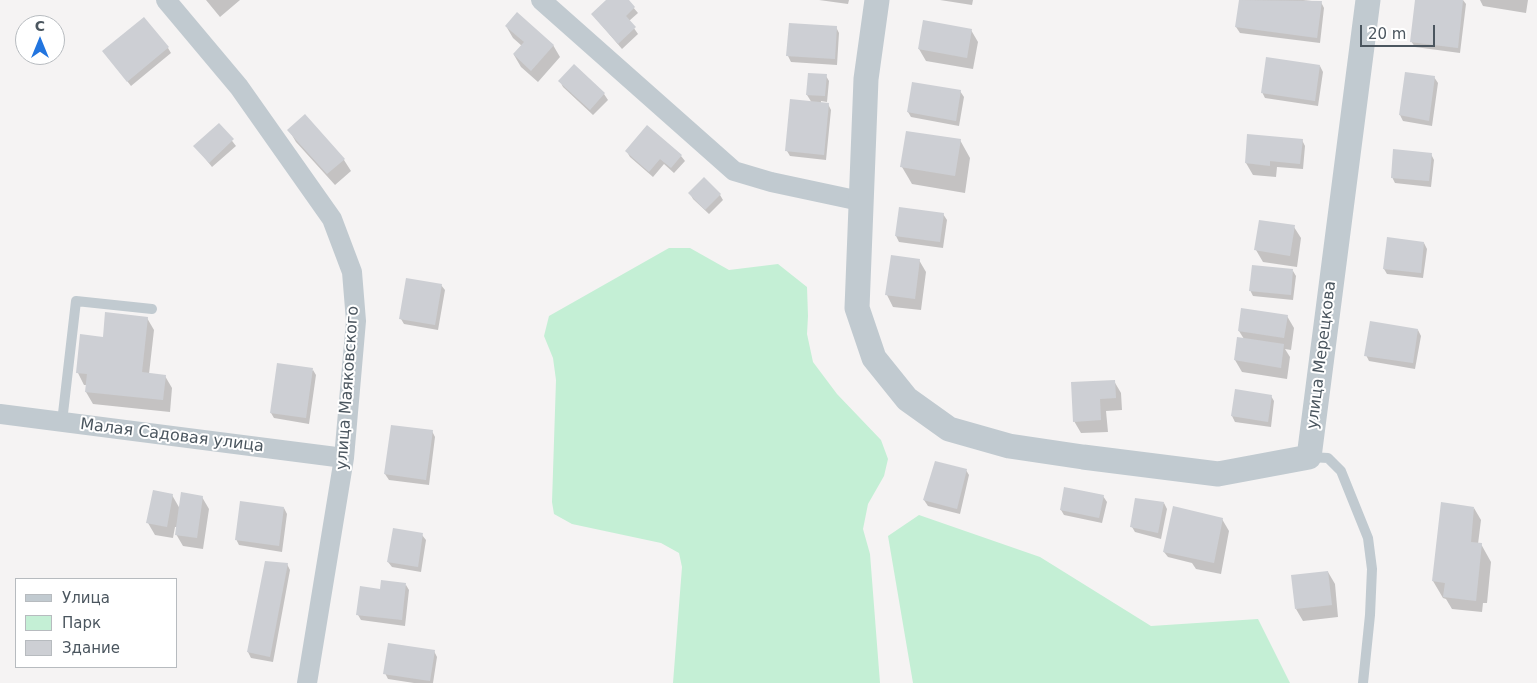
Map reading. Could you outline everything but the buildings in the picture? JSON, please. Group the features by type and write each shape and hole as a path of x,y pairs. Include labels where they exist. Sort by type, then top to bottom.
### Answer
{"street":[{"name":"улица Маяковского","path":"166,0 239,86 332,219 352,272 356,321 344,458 307,683"},
{"path":"541,0 734,171 771,182 860,201"},
{"path":"878,0 866,79 857,308 874,358 907,399 950,429 1009,446 1083,457 1218,474 1309,457"},
{"name":"улица Мерецкова","path":"1309,457 1368,0"},
{"name":"Малая Садовая улица","path":"0,414 344,458"}],"lane":[{"path":"62,422 76,302 152,309"},
{"path":"1309,457 1328,458 1340,471 1368,538 1372,569 1370,615 1363,683"}],"green space":[{"path":"669,248 690,248 729,270 778,264 807,287 807,334 813,362 837,394 881,440 888,459 884,476 868,504 863,529 870,554 880,683 673,683 682,567 679,553 661,543 572,524 554,514 552,502 556,380 553,358 544,336 549,316"},
{"path":"919,515 1040,557 1151,626 1258,619 1290,683 913,683 888,536"}]}
